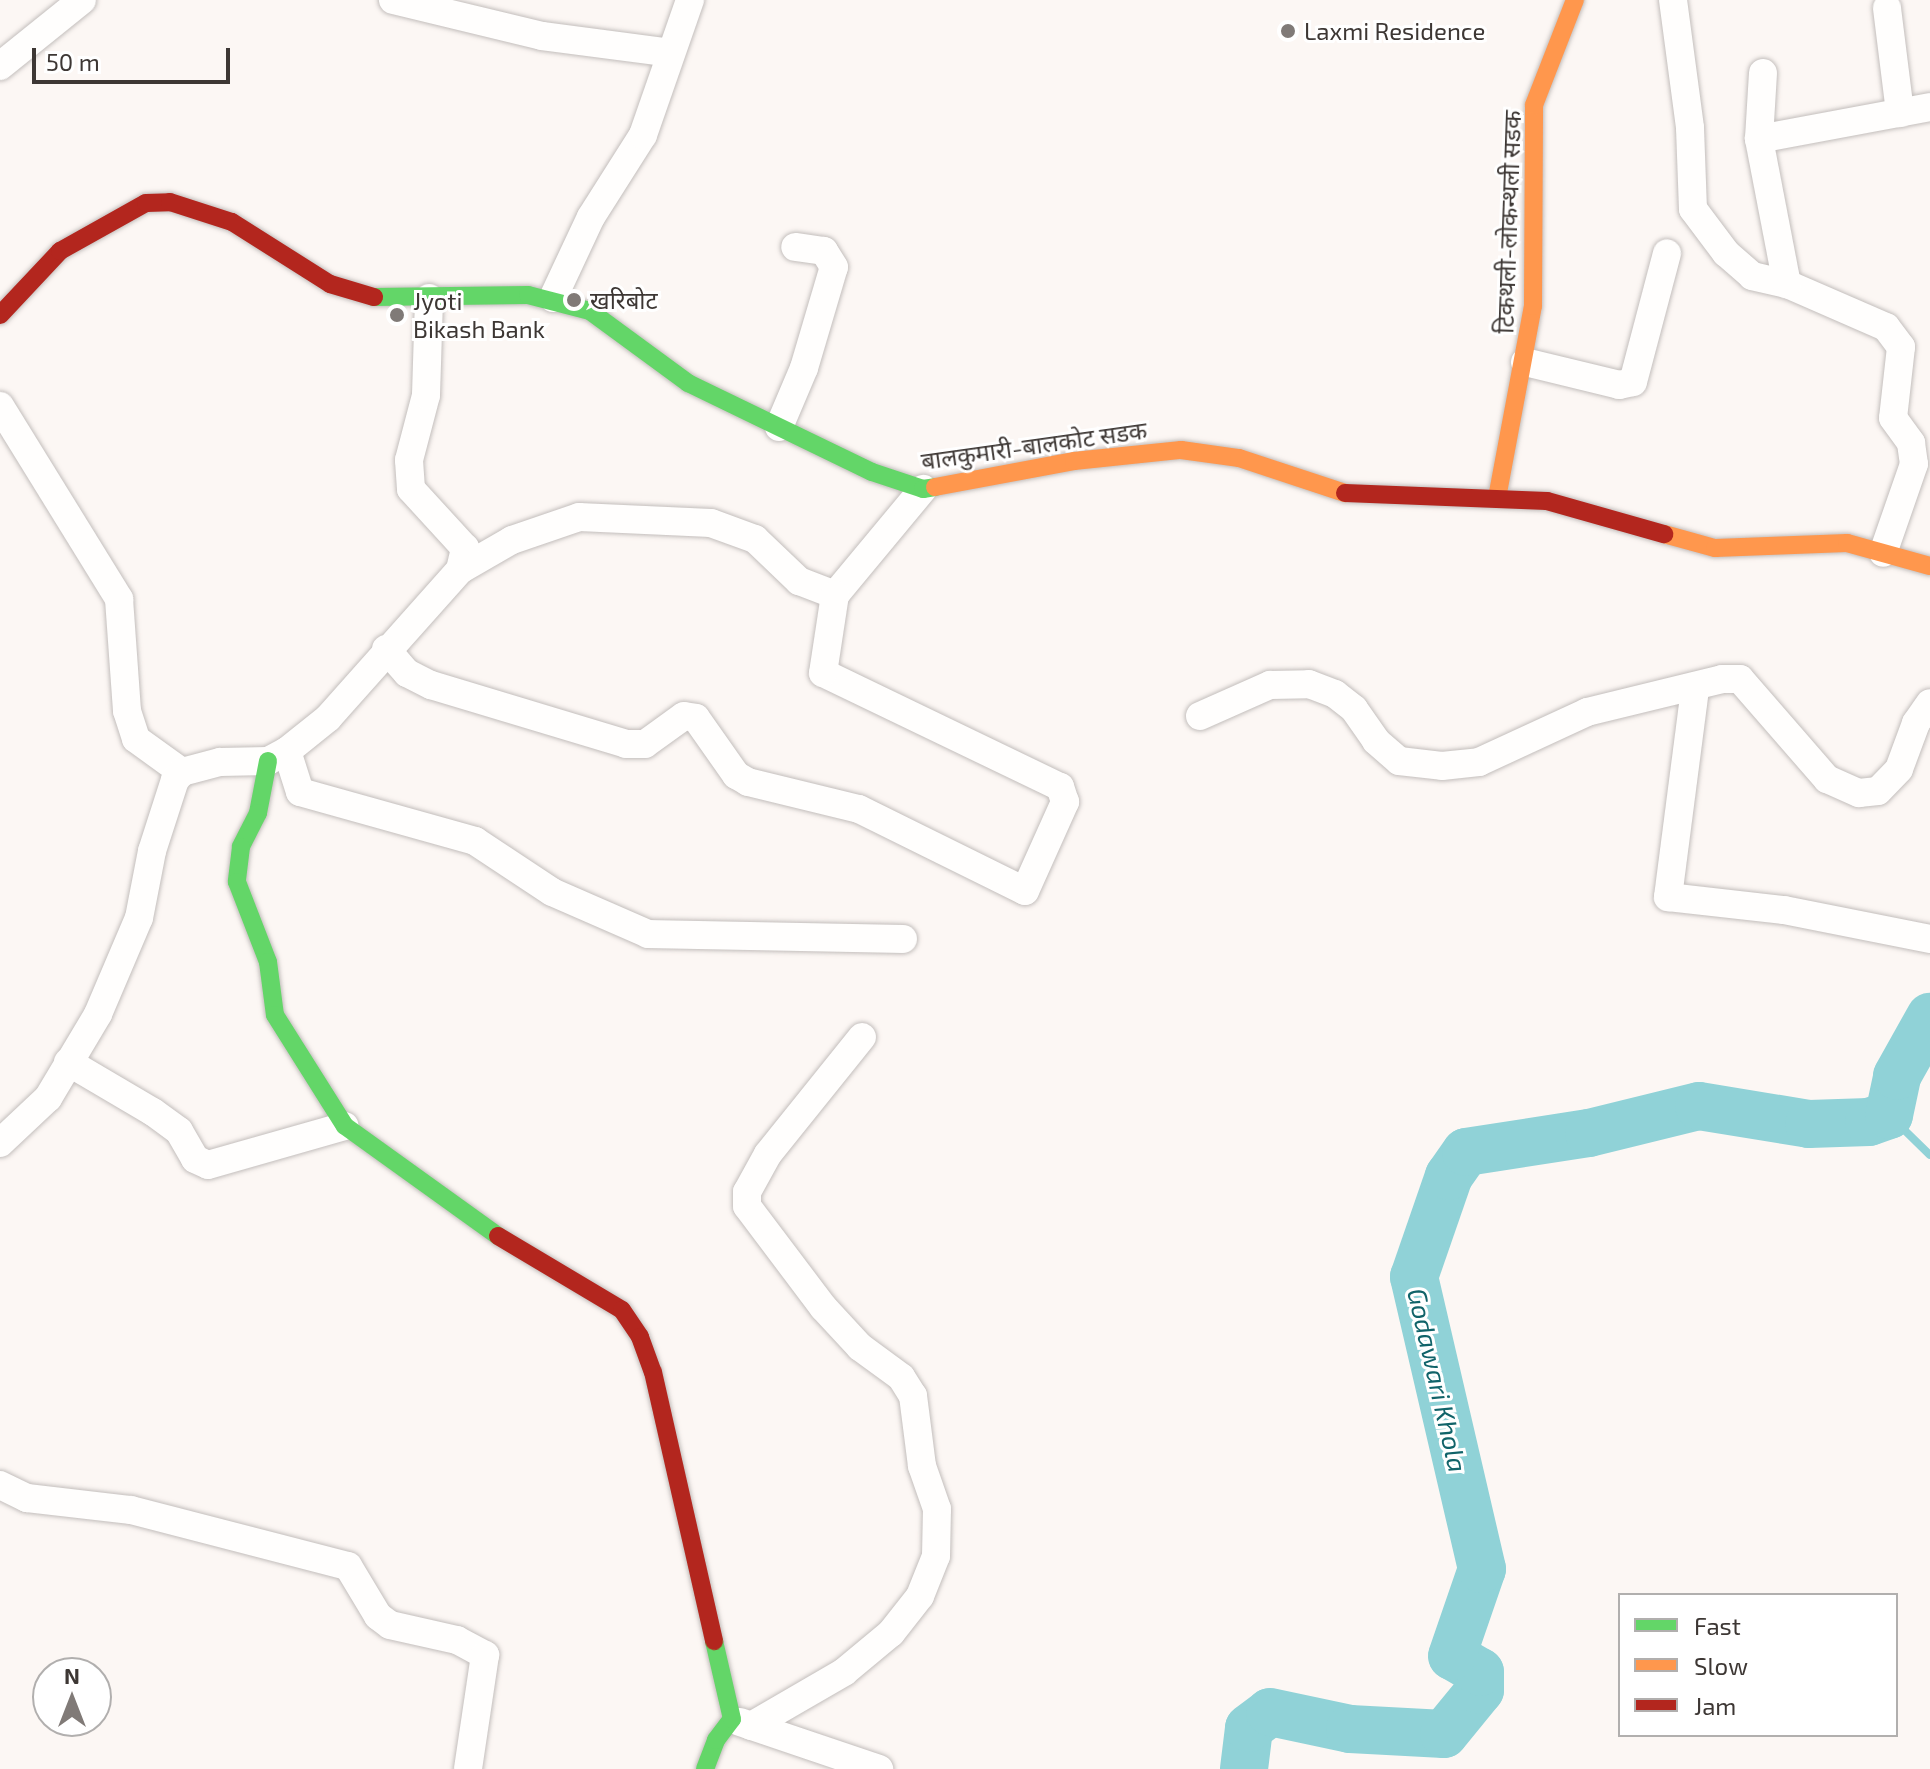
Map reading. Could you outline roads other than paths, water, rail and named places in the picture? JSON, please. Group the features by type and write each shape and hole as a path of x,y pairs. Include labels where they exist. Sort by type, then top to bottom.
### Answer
{"street":[{"path":"0,66 82,0"},
{"path":"393,0 542,36 671,53"},
{"path":"553,298 591,217 643,135 690,0"},
{"name":"टिकथली-लोकन्थली सडक","path":"1497,498 1525,362 1533,306 1534,105 1575,0"},
{"path":"1673,0 1690,128 1693,209 1726,253 1752,276 1787,284 1886,327 1901,347 1893,418 1911,443 1914,464 1883,553"},
{"path":"1887,8 1900,113"},
{"path":"1763,73 1759,139 1787,284"},
{"path":"1759,139 1930,107"},
{"name":"बालकुमारी-बालकोट सडक","path":"0,315 60,251 84,234 146,203 170,202 232,222 330,284 370,297 429,298 492,294 553,298 590,311 688,383 872,472 923,489 1074,461 1181,450 1239,458 1315,486 1363,497 1547,501 1715,548 1847,543 1930,566"},
{"path":"779,427 804,368 834,267 824,251 795,247"},
{"path":"1525,362 1619,385 1633,382 1667,253"},
{"path":"429,298 426,395 409,460 411,489 465,548 460,570"},
{"path":"0,406 119,599 127,711 136,739 182,772"},
{"path":"386,649 407,673 431,685 626,744 645,744 684,716 696,718 736,775 748,782 859,809 1025,891 1065,802 1060,787 823,673 835,595 923,489"},
{"path":"182,772 220,762 277,756 328,718 386,649 460,570 512,540 579,517 711,523 755,539 799,581 835,595"},
{"path":"1200,716 1270,685 1309,684 1335,694 1354,709 1376,741 1399,761 1442,766 1479,762 1587,712 1695,689 1722,679 1740,679 1827,779 1859,793 1878,791 1899,769 1916,723 1930,703"},
{"path":"1695,689 1668,897 1784,910 1930,939"},
{"path":"277,756 300,792 475,841 552,892 648,934 903,939"},
{"path":"277,756 258,813 241,847 237,882 268,962 275,1015 345,1126 466,1217 622,1310 634,1328 653,1372 741,1722"},
{"path":"0,1143 48,1098 98,1014 139,918 162,815 182,772"},
{"path":"705,1769 716,1740 741,1722 844,1672 891,1633 920,1596 936,1556 937,1509 922,1466 913,1396 901,1377 860,1347 823,1307 747,1206 747,1192 768,1154 862,1037"},
{"path":"68,1062 162,1118 190,1143 195,1159 208,1165 345,1126"},
{"path":"0,1485 27,1498 131,1510 348,1566 378,1616 390,1625 457,1640 485,1655 468,1769"},
{"path":"741,1722 879,1769"}],"waterway":[{"name":"Godawari Khola","path":"1244,1769 1249,1728 1270,1712 1350,1729 1444,1734 1480,1690 1480,1672 1452,1656 1482,1569 1414,1277 1449,1176 1466,1152 1589,1133 1699,1106 1809,1124 1869,1122 1889,1115 1897,1076 1930,1017"},
{"path":"1889,1115 1930,1155"}],"place":[{"name":"Laxmi Residence","path":"1288,31"},
{"name":"खरिबोट","path":"574,300"},
{"name":"Jyoti Bikash Bank","path":"397,315"}]}
